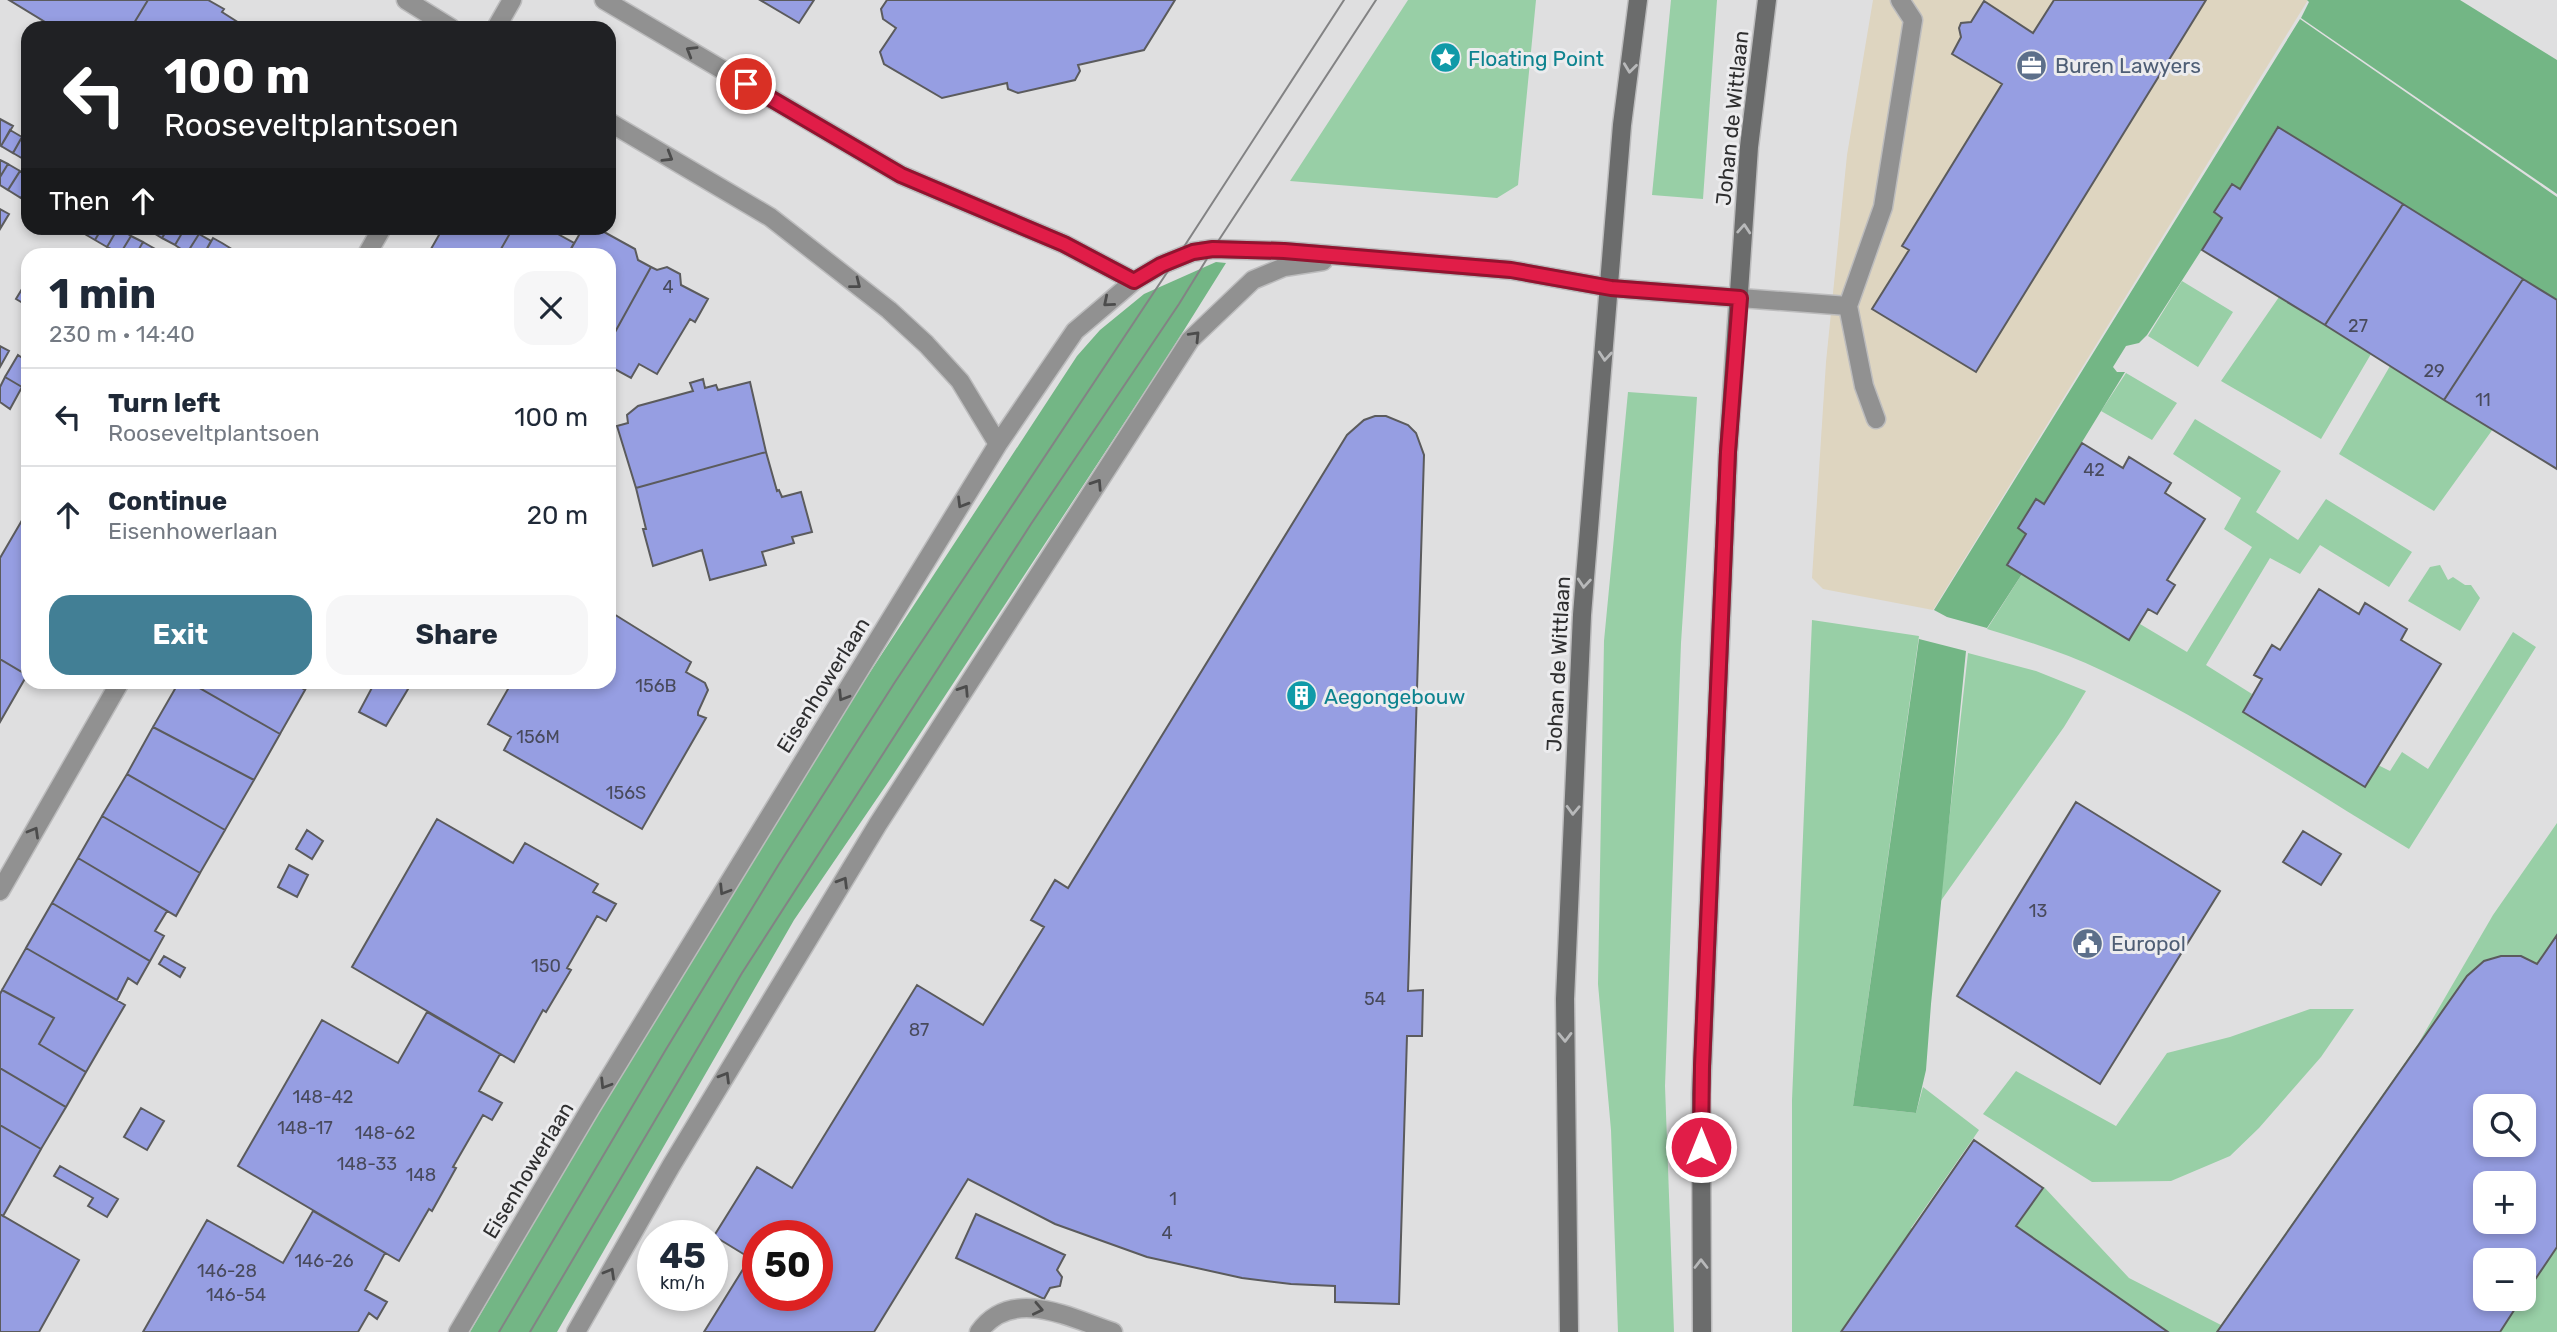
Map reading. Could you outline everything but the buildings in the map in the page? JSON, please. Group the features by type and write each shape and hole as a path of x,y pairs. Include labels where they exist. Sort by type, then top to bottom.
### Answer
{"main road":[{"name":"Johan de Wittlaan","path":"1569,1332 1565,999 1582,615 1611,288 1622,125 1639,0"},
{"name":"Johan de Wittlaan","path":"1702,1332 1701,1094 1728,466 1749,147 1766,0"}],"street":[{"path":"406,0 440,21"},
{"path":"500,21 512,0"},
{"path":"604,0 901,175 1064,244 1134,281"},
{"path":"1877,419 1864,386 1848,306 1883,207 1913,20 1900,0"},
{"path":"616,126 770,217 890,310 926,344 960,382 998,444"},
{"name":"Eisenhowerlaan","path":"458,1332 604,1086 998,444 1075,331 1134,281 1161,265 1193,252 1213,249 1357,257 1521,271 1611,288 1848,306"},
{"name":"Eisenhowerlaan","path":"576,1332 671,1166 878,824 1190,340 1253,280 1284,267 1357,257"},
{"path":"0,891 116,689"},
{"path":"979,1332 998,1313 1013,1308 1031,1307 1113,1332"}],"shaded area":[{"path":"1873,0 2308,0 1933,610 1823,589 1812,578 1826,362 1847,155"}],"green space":[{"path":"1408,0 1536,0 1518,185 1497,198 1290,181"},
{"path":"1671,0 1717,0 1703,199 1652,195"},
{"path":"2307,0 2460,0 2557,60 2557,194 2301,18 2309,2"},
{"path":"2300,19 2557,197 2557,300 2277,127 2240,189 2231,184 2214,212 2222,218 2147,335 2139,343 2126,346 2113,367 2117,372 2125,372 2044,504 2036,500 2018,528 2026,534 2007,564 2022,574 1987,628 1947,617 1934,610"},
{"path":"1216,262 1226,263 1159,370 891,778 794,920 557,1332 470,1332 768,828 1077,356 1100,330 1144,294"},
{"path":"2182,281 2233,312 2198,367 2148,336"},
{"path":"2279,297 2371,354 2321,439 2221,381"},
{"path":"2390,366 2493,429 2434,511 2339,454"},
{"path":"2126,373 2177,403 2152,440 2101,411"},
{"path":"1628,392 1697,397 1681,643 1665,1086 1674,1332 1618,1332 1611,1130 1598,984 1604,641"},
{"path":"2195,419 2281,471 2256,512 2298,540 2326,499 2412,552 2389,587 2320,545 2300,574 2270,558 2206,665 2252,694 2243,712 2365,787 2378,765 2390,771 2402,752 2428,769 2513,632 2536,647 2409,849 2182,711 2075,659 1987,629 2022,574 2129,640 2140,624 2187,652 2252,547 2224,529 2241,498 2173,454"},
{"path":"2440,565 2448,580 2453,577 2465,585 2471,585 2480,598 2460,631 2408,601 2430,567"},
{"path":"1812,620 1919,636 1853,1106 1916,1113 1923,1087 1979,1130 1911,1228 1983,1275 2044,1187 2129,1278 2221,1325 2418,1044 2493,915 2557,823 2557,1332 1792,1332 1792,1100"},
{"path":"1919,639 1966,651 1926,1070 1916,1113 1853,1106"},
{"path":"1968,653 2036,671 2086,691 2064,727 1940,902"},
{"path":"2310,1009 2354,1009 2321,1057 2259,1128 2230,1156 2171,1181 2092,1182 1983,1114 2016,1071 2116,1126 2167,1053 2230,1037"}],"tram line":[{"path":"499,1332 779,864 895,682 1176,259 1344,0"},
{"path":"530,1332 742,973 1031,524 1179,304 1376,0"}],"place":[{"name":"Floating Point","path":"1445,58"},
{"name":"Buren Lawyers","path":"2032,65"},
{"name":"Aegongebouw","path":"1301,696"},
{"name":"Europol","path":"2088,943"}],"route":[{"path":"746,84 901,175 1064,244 1134,281 1161,265 1193,252 1213,249 1284,251 1511,270 1611,288 1740,298 1728,452 1702,1066 1701,1147"}]}
